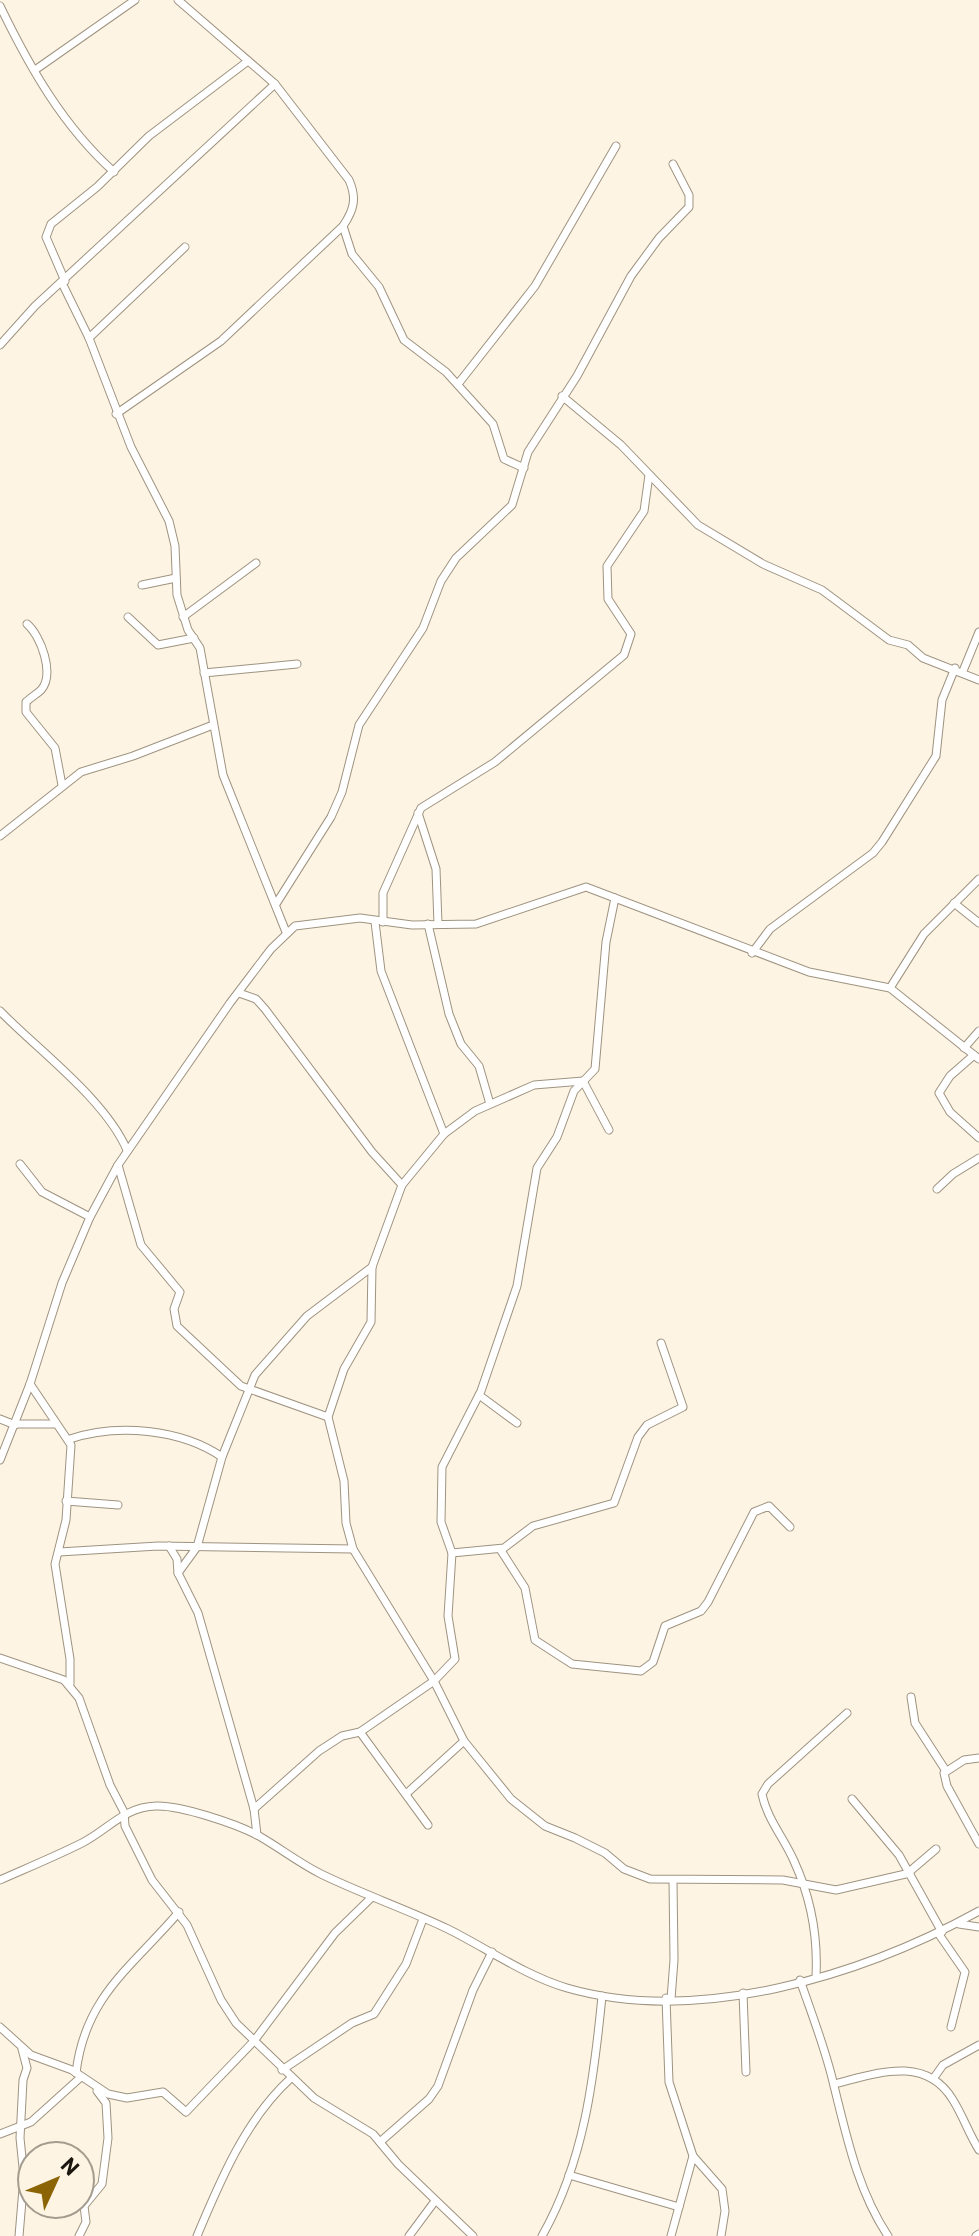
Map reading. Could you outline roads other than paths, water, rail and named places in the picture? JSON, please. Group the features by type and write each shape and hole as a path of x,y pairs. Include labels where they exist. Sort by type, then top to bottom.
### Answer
{"street":[{"path":"35,70 135,0"},
{"path":"116,414 221,341 343,226 354,203 349,180 275,84 178,0"},
{"path":"0,6 15,40 62,118 114,172"},
{"path":"248,61 171,117 114,172 48,228 46,237 89,338 116,414 169,521 183,617 200,648 223,775 286,932"},
{"path":"0,345 275,84"},
{"path":"458,384 535,286 616,146"},
{"path":"276,904 331,817 342,792 359,725 423,628 441,581 456,558 512,505 534,441 577,376 642,259 689,207 689,195 673,164"},
{"path":"343,226 352,254 379,287 404,340 458,384 493,424 504,459 524,468"},
{"path":"89,338 185,247"},
{"path":"562,396 621,445 698,525 763,564 822,590 889,640 908,645 923,658 979,680"},
{"path":"444,1134 381,971 379,922 383,893 418,813 428,801 495,762 624,655 631,634 609,603 607,566 644,511 649,475"},
{"path":"183,617 256,563"},
{"path":"142,585 176,578"},
{"path":"128,617 158,645 194,638"},
{"path":"27,624 38,637 47,673 42,689 25,707 30,719 55,748 62,785"},
{"path":"752,953 770,929 873,853 882,842 936,756 942,700 979,632"},
{"path":"204,673 297,664"},
{"path":"0,836 29,816 62,785 93,766 133,756 213,725"},
{"path":"418,813 436,869 438,924"},
{"path":"890,988 924,934 979,879"},
{"path":"0,1460 30,1384 62,1283 90,1217 118,1165 239,993 286,932 305,922 360,918 379,922 476,924 586,887 752,953 818,975 890,988 976,1057 950,1076 939,1093 950,1112 979,1138"},
{"path":"254,1809 319,1751 342,1736 360,1732 434,1681 455,1659 448,1616 452,1553 441,1522 442,1467 479,1395 517,1286 529,1228 533,1178 557,1137 568,1101 595,1069 598,1060 606,942 615,898"},
{"path":"954,903 979,923"},
{"path":"428,924 449,1014 461,1044 479,1066 490,1104"},
{"path":"239,993 256,999 265,1009 372,1152 402,1185"},
{"path":"0,1011 54,1060 110,1123 127,1150"},
{"path":"964,1048 979,1031"},
{"path":"583,1081 534,1085 459,1120 402,1185 372,1267 371,1322 344,1369 328,1417 344,1481 346,1523 353,1549 434,1681 464,1741 511,1799 539,1823 605,1853 624,1869 638,1876 673,1880 783,1880 836,1890 909,1873 936,1849"},
{"path":"583,1081 609,1130"},
{"path":"937,1189 953,1174 979,1158"},
{"path":"20,1164 42,1192 90,1217"},
{"path":"118,1165 141,1245 180,1292 174,1309 177,1326 230,1377 248,1389 328,1417"},
{"path":"178,1573 197,1547 222,1457 255,1375 307,1316 372,1267"},
{"path":"452,1553 500,1549 525,1529 608,1506 618,1498 629,1454 638,1437 647,1425 683,1407 661,1343"},
{"path":"30,1384 54,1424 70,1439 71,1468 55,1575 70,1659 70,1684"},
{"path":"479,1395 517,1423"},
{"path":"0,1419 15,1424 54,1424"},
{"path":"70,1439 104,1432 169,1435 205,1446 222,1457"},
{"path":"66,1501 118,1505"},
{"path":"500,1549 525,1588 535,1640 572,1664 603,1670 641,1671 653,1662 665,1626 701,1611 708,1602 759,1508 769,1506 790,1527"},
{"path":"59,1552 169,1546 353,1549"},
{"path":"169,1546 177,1559 178,1573 198,1613 254,1809 257,1835"},
{"path":"0,1658 48,1672 70,1684 79,1698 96,1751 124,1812 125,1826 146,1869 179,1912 229,2015 290,2079 380,2142 473,2236"},
{"path":"911,1697 915,1723 946,1771 947,1786 979,1844"},
{"path":"816,1976 817,1941 803,1885 794,1860 765,1808 762,1794 768,1784 847,1713"},
{"path":"360,1732 428,1825"},
{"path":"406,1794 464,1741"},
{"path":"946,1771 964,1760 979,1758"},
{"path":"852,1799 909,1873 965,1972 951,2027"},
{"path":"0,1880 90,1839 124,1812 175,1806 257,1835 296,1861 563,1987 602,1996 710,1999 743,1993 872,1961 940,1932 979,1911"},
{"path":"673,1880 674,1960 668,1998 669,2082 693,2156 722,2189 725,2211 721,2236"},
{"path":"95,2088 127,2098 163,2092 186,2112 254,2041 335,1933 371,1898"},
{"path":"0,2134 36,2119 78,2075 82,2033 98,2003 120,1974 179,1912"},
{"path":"282,2070 356,2021 374,2014 406,1964 423,1919"},
{"path":"957,1923 979,1927"},
{"path":"380,2142 438,2086 473,1990 492,1952"},
{"path":"800,1980 834,2084 854,2161 873,2210 888,2236"},
{"path":"743,1993 746,2072"},
{"path":"542,2236 569,2175 594,2080 602,1996"},
{"path":"0,2027 31,2055 78,2075 95,2088 106,2103 108,2138 102,2184 86,2204 83,2212 86,2222 79,2236"},
{"path":"933,2079 943,2065 979,2045"},
{"path":"19,2236 24,2177 21,2126 27,2068 22,2048"},
{"path":"834,2084 904,2069 933,2079 952,2099 979,2150"},
{"path":"197,2236 244,2139 268,2101 290,2079"},
{"path":"671,2236 693,2156"},
{"path":"569,2175 679,2207"},
{"path":"409,2236 435,2201"}]}
